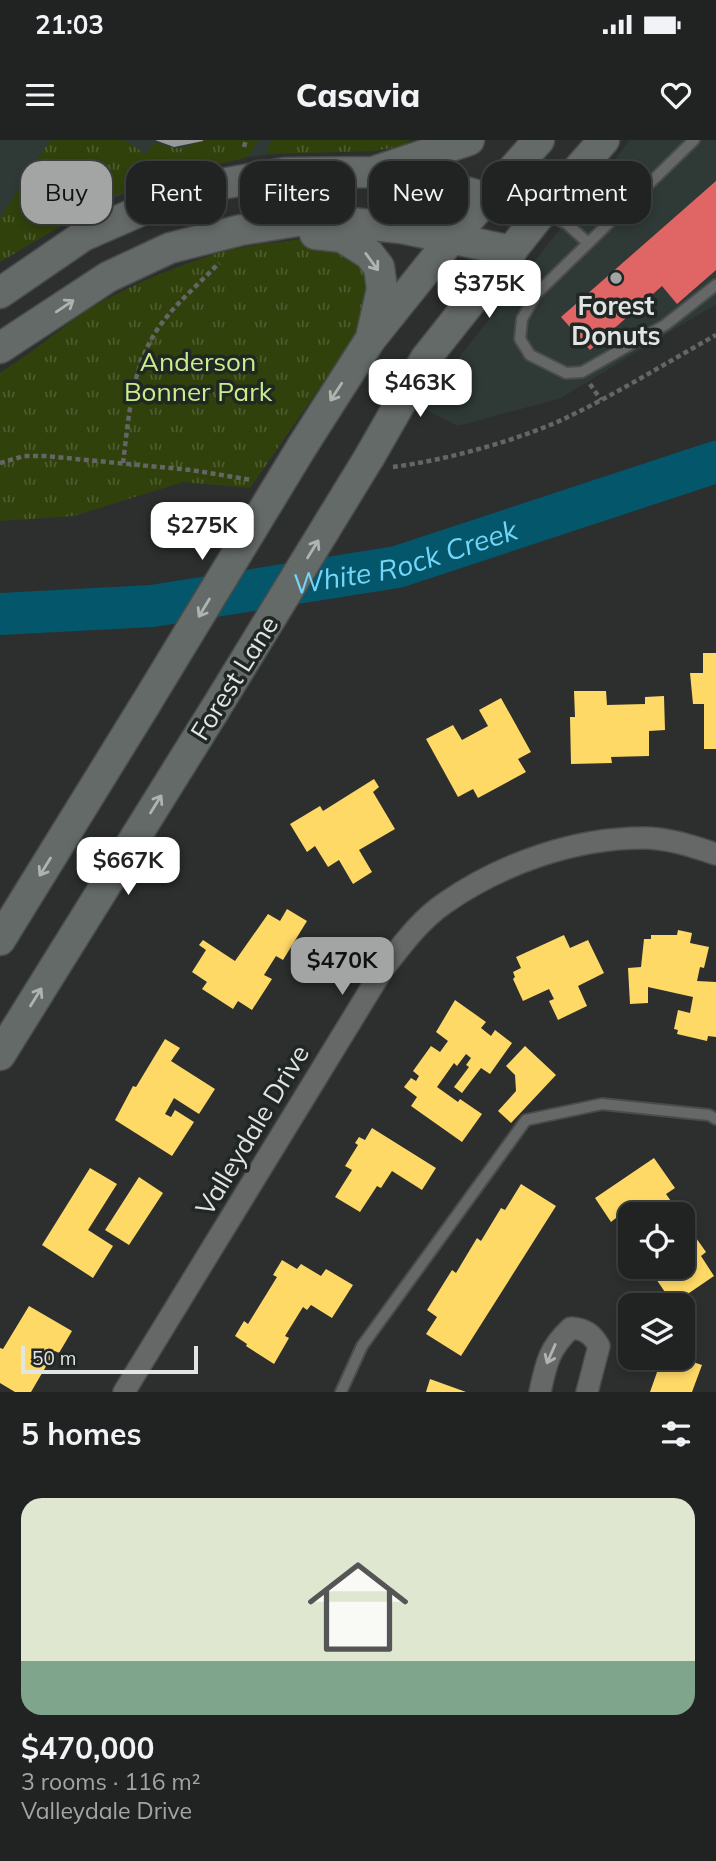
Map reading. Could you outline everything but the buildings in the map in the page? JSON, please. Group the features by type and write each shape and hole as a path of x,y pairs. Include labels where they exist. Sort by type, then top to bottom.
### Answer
{"main road":[{"path":"406,161 468,140"},
{"path":"521,161 539,140"},
{"name":"Forest Lane","path":"586,161 604,140"},
{"path":"0,293 83,236 147,208 221,184 285,173 369,172"},
{"path":"0,940 370,340 482,205"},
{"path":"3,341 108,277 170,248 241,230 310,219 401,228 512,251"},
{"name":"Forest Lane","path":"0,1055 370,456 426,358 534,224"},
{"path":"241,230 342,237 369,254 379,267 382,289 370,340"}],"street":[{"name":"Valleydale Drive","path":"124,1392 383,969 412,933 445,903 502,870 559,850 603,841 644,838 685,844 716,854"},
{"path":"540,1392 547,1361 557,1340 571,1328 579,1328 592,1335 599,1346 587,1392"}],"lane":[{"path":"694,140 536,294 522,319 520,339 530,355 566,373 582,372 665,325 716,285"},
{"path":"567,224 587,242"},
{"path":"341,1392 362,1346 526,1120 602,1104 709,1115 716,1119"}],"path":[{"path":"244,147 246,140"},
{"path":"123,463 132,394 149,345 170,313 223,259"}],"shaded area":[{"path":"0,140 396,140 223,161 126,161 126,194 112,199 112,161 21,161 21,224 58,224 0,262"},
{"path":"630,140 716,140 716,304 561,398 458,426 420,407 564,224 651,224 651,161 613,161"}],"green space":[{"path":"50,140 124,140 146,154 154,143 180,149 205,140 259,140 248,156 226,162 126,161 126,192 112,196 112,161 37,161"},
{"path":"273,140 413,140 405,146 374,151 267,154"},
{"path":"21,185 21,224 64,224 0,262 0,218"},
{"name":"Anderson Bonner Park","path":"301,239 325,239 364,261 373,297 357,334 250,488 183,482 74,516 0,521 0,373 83,313 152,278 226,251"}],"waterway":[{"name":"White Rock Creek","path":"0,614 152,606 397,567 716,462"}],"place":[{"name":"Forest Donuts","path":"616,278"}]}
